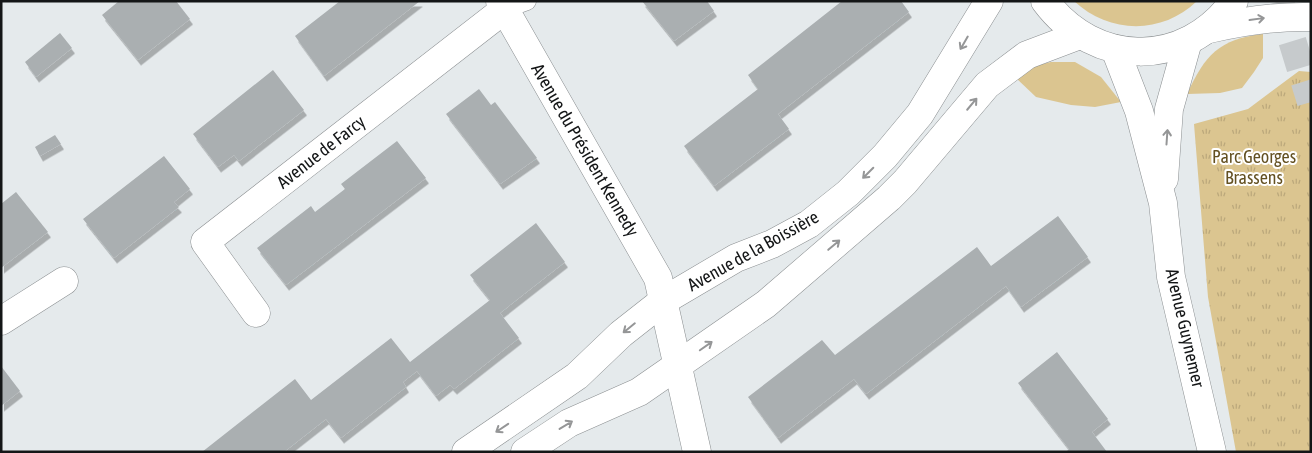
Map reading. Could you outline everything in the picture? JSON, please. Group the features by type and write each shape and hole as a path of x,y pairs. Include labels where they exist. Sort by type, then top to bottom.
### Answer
{"street":[{"name":"Avenue de la Boissière","path":"466,452 577,376 621,334 663,301 736,258 772,244 802,228 848,193 886,156 920,114 989,1"},
{"path":"1045,1 1060,19 1080,35 1115,49 1134,52 1165,49 1198,35 1252,20 1285,16 1311,16"},
{"path":"1198,35 1223,15 1234,1"},
{"name":"Avenue du Président Kennedy","path":"511,4 658,278 697,452"},
{"name":"Avenue de Farcy","path":"256,313 205,242 511,4"},
{"name":"Avenue de la Boissière","path":"525,452 568,423 639,392 766,304 889,198 905,182 987,85 1027,55 1080,35"},
{"name":"Avenue Guynemer","path":"1163,203 1169,109 1198,35"},
{"name":"Avenue Guynemer","path":"1115,49 1139,111 1163,203 1171,277 1212,452"},
{"path":"1,321 64,281"}],"green space":[{"path":"1074,1 1197,1 1183,12 1168,20 1152,25 1136,26 1103,20 1088,12"},
{"path":"1263,34 1263,58 1242,88 1220,93 1187,94 1200,69 1215,51 1235,40"},
{"path":"1051,62 1075,62 1101,77 1121,102 1095,107 1071,105 1036,97 1015,77 1038,65"},
{"name":"Parc Georges Brassens","path":"1299,71 1311,72 1311,452 1236,452 1208,297 1194,124 1248,109"}],"building":[{"path":"119,1 176,1 190,19 138,60 102,15"},
{"path":"340,1 420,1 324,76 295,36"},
{"path":"642,1 707,1 714,11 674,41"},
{"path":"842,1 901,1 909,12 778,114 789,129 714,186 684,146 758,89 748,75"},
{"path":"60,33 72,48 36,77 25,62"},
{"path":"273,70 304,110 239,161 234,155 218,167 193,134"},
{"path":"479,89 491,105 495,102 537,158 500,184 446,114"},
{"path":"55,135 61,144 40,156 35,147"},
{"path":"397,141 426,178 286,285 257,248 311,206 315,212 345,189 341,184"},
{"path":"164,156 190,189 174,202 179,207 114,258 83,219"},
{"path":"16,192 48,232 1,268 1,204"},
{"path":"1058,216 1088,257 1021,307 1006,286 866,394 854,379 778,438 748,397 822,340 835,355 977,247 991,266"},
{"path":"536,223 565,262 500,313 519,338 454,389 450,385 436,396 417,371 403,382 406,387 341,438 326,419 284,452 202,452 295,379 311,400 391,338 410,362 490,300 470,275"},
{"path":"1057,352 1108,419 1092,432 1107,452 1066,452 1069,449 1018,383"},
{"path":"1,366 20,391 1,406"}],"tunnel":[{"path":"1280,1 1311,102"}]}
